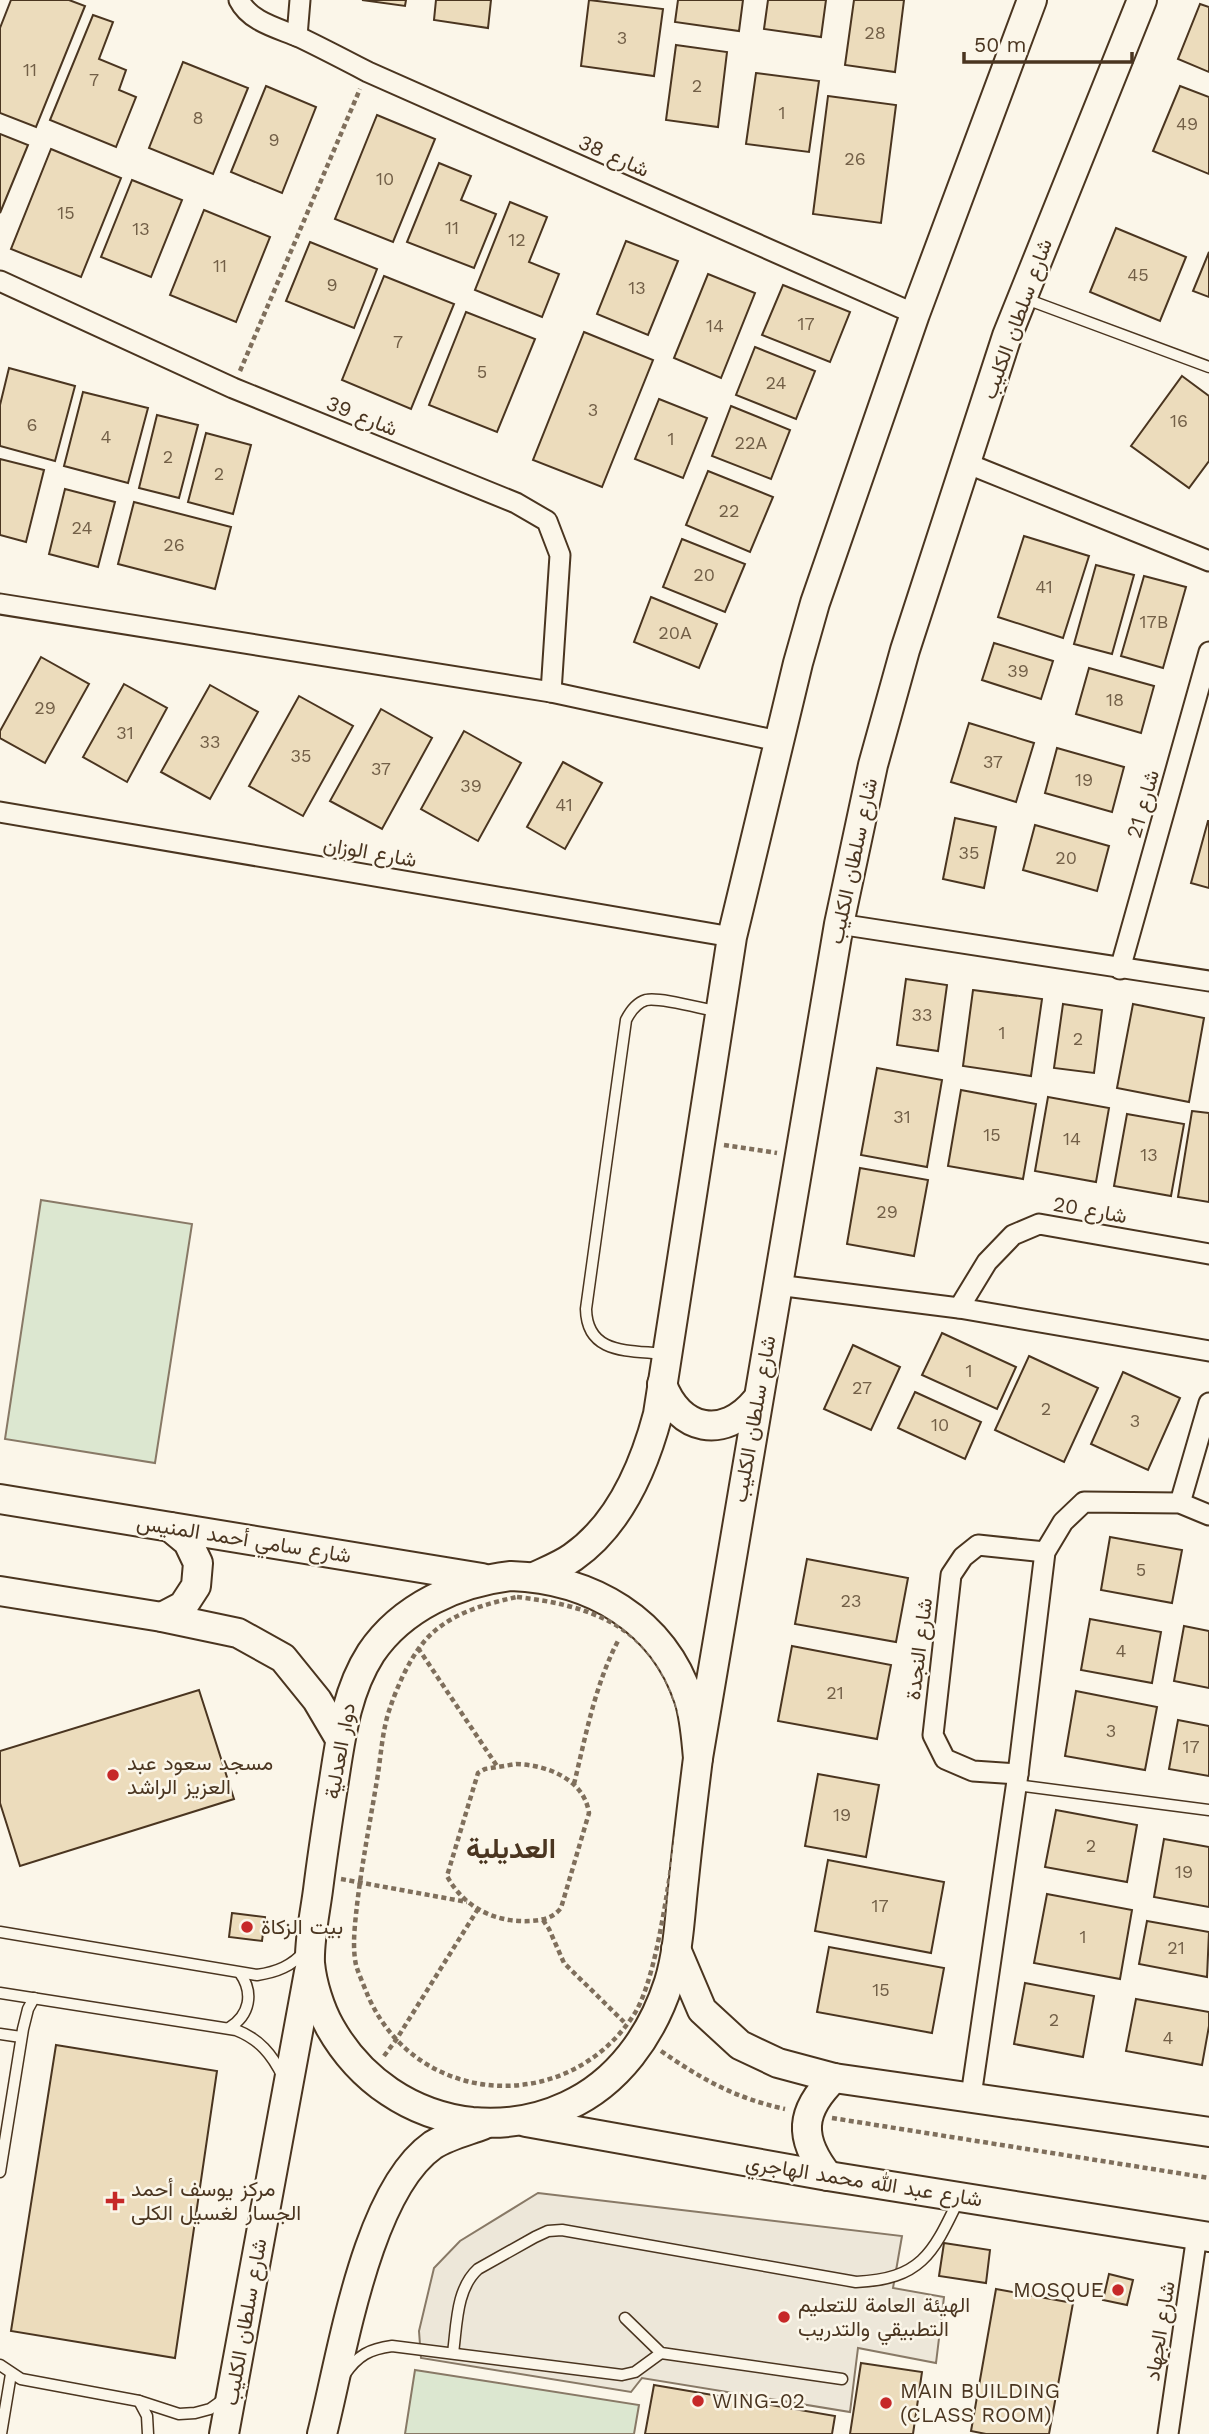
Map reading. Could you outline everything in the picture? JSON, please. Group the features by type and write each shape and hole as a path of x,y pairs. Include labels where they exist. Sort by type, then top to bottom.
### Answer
{"street":[{"name":"شارع 38","path":"239,0 243,7 267,25 297,36 368,72 915,314"},
{"path":"297,36 300,0"},
{"path":"534,1577 573,1558 619,1509 650,1444 658,1414 665,1354 732,937 778,741 816,603 915,314 1032,0"},
{"name":"شارع سلطان الكليب","path":"698,1758 756,1401 839,924 873,765 894,688 1007,336 1142,0"},
{"name":"شارع 39","path":"0,281 233,388 516,503 547,521 560,555 551,692"},
{"path":"966,463 1209,561"},
{"path":"0,604 551,692 778,741"},
{"name":"شارع 21","path":"1121,969 1209,652"},
{"name":"شارع الوزان","path":"0,812 732,937"},
{"path":"839,924 1209,981"},
{"name":"شارع 20","path":"959,1308 986,1262 1013,1235 1040,1224 1209,1254"},
{"path":"777,1285 959,1308 1209,1350"},
{"path":"662,1384 667,1399 676,1411 703,1425 719,1426 734,1421 746,1413 756,1401"},
{"path":"1180,1503 1209,1403"},
{"name":"شارع سامي أحمد المنيس","path":"0,1499 489,1578"},
{"path":"971,2096 1017,1779 1045,1552 1063,1522 1084,1502 1180,1503 1209,1516"},
{"path":"162,1617 183,1606 196,1586 198,1563 188,1542 170,1527"},
{"name":"شارع النجدة","path":"1017,1779 973,1771 945,1759 933,1735 951,1575 963,1557 978,1545 1045,1552"},
{"name":"دوار العدلية","path":"534,1577 563,1582 592,1592 618,1606 629,1625 661,1647 677,1672 689,1699 698,1758 676,1949 669,1981 635,2032 625,2063 594,2090 549,2114 520,2121 487,2123 455,2120 423,2111 394,2096 368,2076 346,2052 329,2025 317,1995 311,1950 320,1875 340,1739 350,1693 372,1652 404,1617 444,1593 489,1578 534,1577"},
{"path":"0,1591 162,1617 238,1633 283,1658 317,1700 340,1739"},
{"path":"676,1949 702,2010 740,2045 778,2063 834,2078 1209,2132"},
{"name":"شارع سلطان الكليب","path":"224,2434 311,1950"},
{"path":"828,2176 813,2158 807,2136 808,2114 818,2094 834,2078"},
{"name":"شارع عبد الله محمد الهاجري","path":"520,2121 828,2176 1203,2236"},
{"path":"322,2434 362,2269 388,2202 415,2161 434,2144 487,2123"},
{"name":"شارع الجهاد","path":"1167,2434 1203,2236"}],"lane":[{"path":"1022,298 1209,367"},
{"path":"665,1354 616,1349 604,1345 592,1335 586,1324 626,1020 631,1011 645,1000 720,1012"},
{"path":"1017,1779 1209,1811"},
{"path":"0,1932 257,1975 290,1965 303,1953 311,1950"},
{"path":"229,2028 243,2016 247,2008 248,1990 240,1973"},
{"path":"0,1993 229,2028 249,2035 270,2053 288,2087"},
{"path":"0,2172 21,2037 25,2018 34,1998"},
{"path":"0,2034 21,2037"},
{"path":"453,2353 461,2294 470,2276 548,2231 562,2230 856,2282 877,2281 902,2273 925,2259 936,2246 960,2197"},
{"path":"625,2318 661,2353 842,2379"},
{"path":"331,2399 347,2371 360,2357 374,2348 392,2346 622,2375 635,2372 661,2353"},
{"path":"0,2365 11,2374 30,2381 139,2401 180,2414 210,2409 223,2400 233,2388"},
{"path":"1,2434 11,2374"},
{"path":"139,2401 147,2416 148,2434"}],"path":[{"path":"233,388 368,72"},
{"path":"701,1142 799,1156"},
{"path":"517,1597 546,1600 583,1609 614,1623 629,1625 667,1677 687,1739 685,1771 664,1915 647,1984 635,2015 635,2032 613,2041 577,2069 543,2081 514,2087 480,2086 438,2071 413,2056 396,2040 369,1999 356,1964 354,1934 360,1882 389,1710 423,1642 446,1622 485,1604 517,1597"},
{"path":"574,1784 607,1662 629,1625"},
{"path":"395,1627 419,1649 497,1766"},
{"path":"534,1765 562,1775 574,1784 587,1804 589,1813 561,1908 556,1914 543,1920 512,1922 478,1909 453,1887 447,1876 478,1773 497,1766 534,1765"},
{"path":"320,1875 468,1902"},
{"path":"368,2076 396,2040 478,1909"},
{"path":"543,1920 564,1963 635,2032 695,2074 751,2101 808,2114 1209,2178"}],"green space":[{"path":"41,1200 192,1224 155,1463 5,1439"},
{"path":"415,2370 639,2405 634,2434 405,2434"}],"shaded area":[{"path":"538,2193 902,2236 893,2288 944,2297 936,2363 858,2348 850,2412 642,2378 631,2392 421,2358 419,2331 434,2268 460,2241"}],"building":[{"path":"11,0 69,0 85,6 36,127 0,113 0,28"},
{"path":"362,0 406,0 405,6"},
{"path":"436,0 491,0 488,28 434,20"},
{"path":"589,0 663,9 654,76 581,66"},
{"path":"678,0 743,0 739,31 675,22"},
{"path":"768,0 826,0 821,37 764,29"},
{"path":"854,0 904,0 895,72 845,65"},
{"path":"1200,4 1209,7 1209,72 1178,59"},
{"path":"93,15 113,22 99,59 126,70 119,90 136,97 116,147 50,120"},
{"path":"676,45 727,52 718,127 666,120"},
{"path":"183,62 248,88 213,174 149,148"},
{"path":"756,73 819,81 809,152 746,144"},
{"path":"266,86 316,107 282,193 231,172"},
{"path":"1180,86 1209,97 1209,174 1153,151"},
{"path":"828,96 896,105 881,223 813,214"},
{"path":"377,115 435,139 393,242 335,219"},
{"path":"0,134 28,145 0,213"},
{"path":"51,149 121,178 81,277 11,249"},
{"path":"439,163 471,176 461,200 496,214 474,268 407,242"},
{"path":"132,180 182,200 151,277 101,257"},
{"path":"510,202 547,217 529,262 559,274 542,317 475,290"},
{"path":"204,210 270,237 236,322 170,295"},
{"path":"1116,228 1186,257 1160,321 1090,292"},
{"path":"626,241 678,261 648,335 597,314"},
{"path":"310,242 377,269 354,328 286,301"},
{"path":"1209,252 1209,297 1193,291"},
{"path":"708,274 755,293 721,378 674,358"},
{"path":"384,276 454,304 411,409 342,380"},
{"path":"783,285 850,312 830,362 762,335"},
{"path":"466,312 535,339 497,432 429,405"},
{"path":"584,332 653,360 602,487 533,460"},
{"path":"755,347 815,371 796,419 736,395"},
{"path":"9,368 75,386 55,461 0,446 0,405"},
{"path":"1182,376 1209,396 1209,461 1189,488 1131,446"},
{"path":"83,392 148,408 128,483 64,466"},
{"path":"659,399 707,418 683,478 635,459"},
{"path":"731,406 790,430 771,479 712,456"},
{"path":"157,415 198,425 179,498 139,488"},
{"path":"206,433 251,445 233,514 188,502"},
{"path":"0,459 44,470 26,542 0,535"},
{"path":"708,471 773,497 750,552 686,525"},
{"path":"65,489 115,502 98,567 49,554"},
{"path":"134,502 231,527 215,589 118,564"},
{"path":"1024,536 1089,556 1063,638 998,617"},
{"path":"682,539 745,564 725,612 663,587"},
{"path":"1096,565 1134,575 1112,654 1074,644"},
{"path":"1144,576 1186,587 1163,668 1121,656"},
{"path":"651,597 717,624 699,668 634,642"},
{"path":"994,643 1053,661 1041,699 982,680"},
{"path":"41,657 89,684 45,763 0,738 0,731"},
{"path":"1089,668 1154,686 1141,733 1076,714"},
{"path":"124,684 167,708 127,782 83,757"},
{"path":"210,685 258,712 210,799 161,772"},
{"path":"299,696 353,726 303,816 249,786"},
{"path":"381,709 432,738 382,829 330,801"},
{"path":"969,723 1034,743 1016,802 951,782"},
{"path":"464,731 521,763 478,841 421,809"},
{"path":"1057,748 1124,767 1112,812 1045,793"},
{"path":"563,762 602,783 565,849 527,827"},
{"path":"955,818 996,827 984,888 943,879"},
{"path":"1209,821 1209,888 1191,883"},
{"path":"1035,825 1109,846 1097,891 1023,870"},
{"path":"906,979 947,985 938,1051 897,1045"},
{"path":"973,990 1042,999 1031,1076 963,1066"},
{"path":"1063,1004 1102,1010 1094,1073 1054,1068"},
{"path":"1133,1004 1204,1018 1189,1102 1117,1088"},
{"path":"877,1068 942,1080 927,1167 861,1155"},
{"path":"961,1090 1036,1104 1023,1179 948,1166"},
{"path":"1048,1097 1109,1108 1096,1182 1035,1171"},
{"path":"1192,1111 1209,1113 1209,1202 1178,1197"},
{"path":"1127,1114 1184,1124 1171,1196 1114,1186"},
{"path":"860,1168 928,1180 914,1256 847,1244"},
{"path":"942,1333 1016,1367 997,1409 922,1375"},
{"path":"853,1345 900,1367 871,1430 824,1409"},
{"path":"1029,1356 1098,1388 1064,1462 995,1430"},
{"path":"1123,1372 1180,1398 1148,1470 1091,1444"},
{"path":"915,1392 981,1422 965,1459 898,1428"},
{"path":"1110,1537 1182,1550 1172,1603 1101,1590"},
{"path":"807,1559 908,1578 896,1642 795,1624"},
{"path":"1090,1619 1161,1632 1152,1683 1081,1670"},
{"path":"1184,1626 1209,1631 1209,1688 1174,1681"},
{"path":"792,1646 891,1665 877,1739 778,1721"},
{"name":"مسجد سعود عبد العزيز الراشد","path":"199,1690 234,1799 20,1866 0,1803 0,1751"},
{"path":"1076,1691 1157,1707 1145,1770 1065,1756"},
{"path":"1178,1720 1209,1726 1209,1776 1169,1769"},
{"path":"818,1774 879,1785 866,1857 805,1846"},
{"path":"1056,1810 1137,1825 1127,1882 1045,1867"},
{"path":"1164,1839 1209,1847 1209,1907 1154,1897"},
{"path":"828,1860 944,1882 931,1953 815,1931"},
{"path":"1047,1894 1132,1910 1120,1979 1034,1963"},
{"name":"بيت الزكاة","path":"232,1913 265,1917 262,1941 229,1937"},
{"path":"1147,1921 1209,1932 1207,1977 1139,1964"},
{"path":"829,1947 944,1968 932,2033 817,2012"},
{"path":"1025,1983 1094,1996 1083,2057 1014,2044"},
{"path":"1136,1999 1209,2012 1202,2065 1126,2051"},
{"name":"مركز يوسف أحمد الجسار لغسيل الكلى","path":"56,2045 217,2071 175,2358 11,2331"},
{"path":"944,2243 990,2250 986,2283 939,2276"},
{"name":"MOSQUE","path":"1109,2274 1133,2280 1127,2305 1103,2300"},
{"path":"996,2289 1073,2303 1049,2434 986,2434 971,2431"},
{"name":"MAIN BUILDING (CLASS ROOM)","path":"861,2363 922,2372 913,2434 850,2434"},
{"name":"WING-02","path":"654,2385 835,2416 832,2434 645,2434"}],"place":[{"name":"مسجد سعود عبد العزيز الراشد","path":"113,1775"},
{"name":"بيت الزكاة","path":"247,1927"},
{"name":"مركز يوسف أحمد الجسار لغسيل الكلى","path":"115,2201"},
{"name":"MOSQUE","path":"1118,2290"},
{"name":"الهيئة العامة للتعليم التطبيقي والتدريب","path":"784,2317"},
{"name":"WING-02","path":"698,2401"},
{"name":"MAIN BUILDING (CLASS ROOM)","path":"886,2403"}],"district":[{"name":"العديلية","path":"511,1848"}]}
